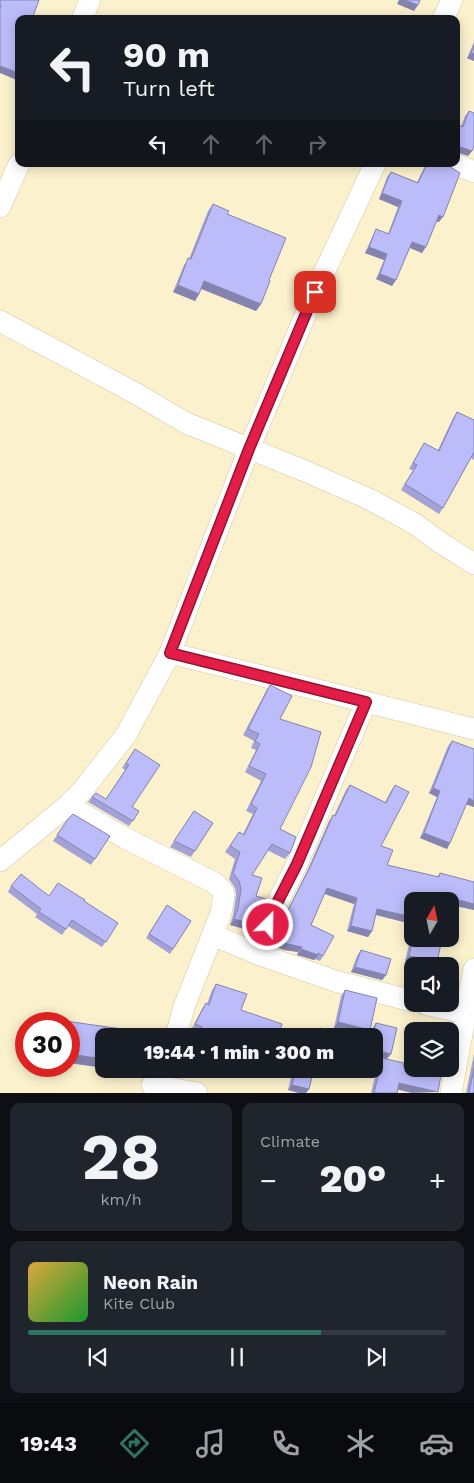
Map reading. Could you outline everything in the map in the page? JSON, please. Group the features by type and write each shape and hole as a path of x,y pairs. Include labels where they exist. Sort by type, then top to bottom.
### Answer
{"street":[{"path":"84,15 90,0"},
{"path":"445,15 452,0"},
{"path":"460,166 474,172"},
{"path":"0,207 18,167"},
{"path":"0,861 68,805 82,791 126,735 170,653 249,449 315,292 374,167"},
{"path":"0,321 135,393 186,423 371,500 415,524 474,564"},
{"path":"170,653 474,729"},
{"path":"258,954 266,935 270,917 297,864 366,702"},
{"path":"68,805 125,838 217,885 224,894 221,913 184,1007 178,1028"},
{"path":"213,935 258,954 335,981 404,999"},
{"path":"451,1093 474,969"},
{"path":"459,1012 465,1013"},
{"path":"164,1081 197,1093"}],"building":[{"path":"0,0 39,0 33,15 15,15 15,72 0,66"},
{"path":"405,0 420,0 418,5"},
{"path":"469,111 474,113 474,146 472,151 460,147 460,126 463,127"},
{"path":"426,167 451,167 460,173 443,217 439,215 426,247 412,242 396,280 380,274 387,254 369,247 376,229 389,234 402,201 382,193 391,172 418,183"},
{"path":"213,204 229,211 227,214 286,238 261,304 204,281 199,294 178,285 188,258 191,259"},
{"path":"457,412 474,420 474,452 443,508 405,484 417,465 413,463 424,443 439,451"},
{"path":"270,685 292,696 280,719 321,732 311,767 280,829 296,837 290,853 272,844 252,875 262,878 256,896 266,899 257,925 234,919 238,909 241,889 239,881 233,873 240,852 230,846 239,832 244,835 257,808 251,804 266,774 249,766 260,744 255,741 259,734 248,729"},
{"path":"452,741 474,749 474,801 469,798 450,843 424,833 440,791 433,788"},
{"path":"135,749 160,765 132,807 139,811 133,821 92,797 96,793 106,799 129,765 126,763"},
{"path":"350,785 386,803 395,785 409,792 381,846 393,850 387,865 439,877 440,873 474,882 474,904 459,900 459,892 404,892 404,915 377,909 372,931 351,926 357,898 327,888 311,925 334,936 323,956 301,949 302,947 278,941 285,916 312,863 333,815 335,816"},
{"path":"194,811 213,823 195,851 174,841"},
{"path":"73,814 110,836 95,859 57,835"},
{"path":"21,874 49,896 58,883 118,923 106,942 72,920 66,929 39,912 41,909 11,886"},
{"path":"167,905 191,921 173,949 149,934"},
{"path":"411,948 440,948 438,957 409,956"},
{"path":"361,950 391,959 386,975 355,967"},
{"path":"216,984 247,994 241,1010 282,1024 281,1028 201,1028 195,1024 206,1003 209,1005"},
{"path":"345,990 377,998 370,1028 362,1028 338,1022"},
{"path":"80,1023 115,1028 95,1028 95,1058 80,1056"},
{"path":"376,1023 397,1028 391,1054 383,1052 383,1028 374,1028"},
{"path":"383,1058 404,1063 404,1077 441,1077 438,1092 399,1083 397,1093 374,1093 377,1078 383,1078"},
{"path":"474,1068 474,1093 469,1093"},
{"path":"294,1078 312,1078 309,1089 292,1085"}],"route":[{"path":"268,925 270,917 297,864 366,702 170,653 249,449 315,292"}]}
